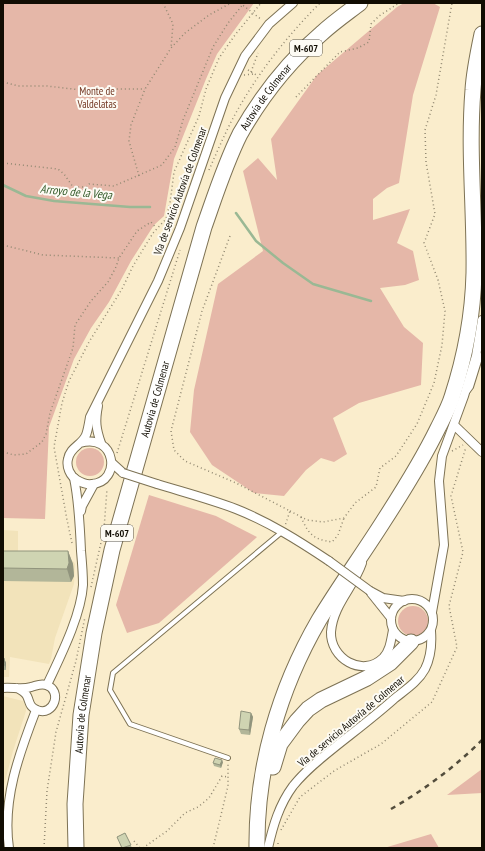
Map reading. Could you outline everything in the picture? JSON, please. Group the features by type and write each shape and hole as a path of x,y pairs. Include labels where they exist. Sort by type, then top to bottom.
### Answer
{"highway":[{"name":"Autovía de Colmenar","path":"76,848 75,804 81,715 94,633 112,550 204,227 219,181 240,135 261,101 289,65 321,33 360,3"},
{"path":"261,847 257,823 260,789 271,733 289,681 319,620 406,486 424,456 452,400 463,356 470,315 474,274 471,122 473,88 482,34"},
{"path":"261,847 273,764 280,744 308,709 322,700 367,678 390,663 411,642"}],"street":[{"name":"Vía de servicio Autovía de Colmenar","path":"100,398 158,281 180,228 225,98 245,56 269,24 293,3"},
{"path":"432,612 425,603 410,598 398,605 393,610 391,618 393,630 396,635 411,642 416,642 423,639 431,631 433,624 432,612 444,544 439,481 442,456 464,396 476,356 482,320"},
{"path":"80,443 86,436 90,417 100,398"},
{"path":"100,398 96,416 96,430 101,444"},
{"path":"454,425 482,452"},
{"path":"87,440 101,444 107,448 112,463 108,475 100,482 94,484 80,482 74,478 70,473 68,459 74,446 87,440"},
{"path":"112,463 123,473 236,509 283,531 329,561 370,591 383,598 404,601"},
{"path":"108,475 123,473"},
{"path":"47,685 70,632 83,586 80,522 74,478"},
{"path":"80,522 82,506 94,484"},
{"path":"367,547 358,573 338,605 331,632 336,652 351,664 357,666 371,665 387,653 393,630"},
{"path":"370,591 391,618"},
{"name":"Vía de servicio Autovía de Colmenar","path":"261,847 273,826 282,802 306,770 384,708 420,676 430,656 432,645 431,631"},
{"path":"3,688 17,688 30,688 41,684 47,685 54,692 55,700 52,708 44,711 36,710 31,706 28,697 24,692 17,688"},
{"path":"28,697 31,690 36,686"},
{"path":"9,848 7,838 8,809 12,780 21,749 36,710"}],"lane":[{"path":"228,758 130,724 110,690 113,673 283,531"},
{"path":"3,847 7,838"}],"path":[{"path":"163,3 173,24 171,48"},
{"path":"139,176 130,141 131,125 145,89 171,48 185,33 209,15 231,3"},
{"path":"240,3 269,24"},
{"path":"74,549 67,520 54,447 62,403 69,382 90,342 156,228 166,219 170,203 174,172 199,116 206,89 219,58 261,3"},
{"path":"296,97 340,52 358,48 368,42 371,24 379,16 399,3"},
{"path":"301,516 307,532 321,540 332,542 338,535 344,518 355,503 376,487 380,468 396,456 416,424 434,383 442,345 445,311 438,280 424,243 435,214 426,162 425,130 436,95 452,3"},
{"path":"3,163 58,169 64,174 73,187 86,187 89,184 114,186 162,165 175,147 194,91 214,47 228,23 243,4"},
{"path":"241,65 258,76"},
{"path":"3,82 18,86 47,86 81,90 93,98 105,89 145,89"},
{"path":"3,452 14,455 26,454 42,442 46,434 50,413 73,348 75,325 91,301 108,282 119,258 137,231 150,222 156,228"},
{"path":"230,236 202,311 170,431 174,450 185,461 236,483 307,520 323,522 344,518"},
{"path":"3,245 43,256 119,258"},
{"path":"91,589 104,529 107,489"},
{"path":"283,531 290,511"},
{"path":"44,848 46,791 56,732 76,661 86,611"},
{"path":"213,848 228,786 228,758"},
{"path":"134,840 141,848 167,831 185,814 198,807 209,798 222,776 228,777"}],"shaded area":[{"path":"3,530 18,531 18,560 73,561 75,564 74,584 55,638 49,664 10,657 9,677 3,677"},
{"path":"3,696 23,701 26,711 3,789"}],"green space":[{"name":"Monte de Valdelatas","path":"3,3 254,3 217,54 206,79 174,159 164,216 154,225 131,261 109,302 91,328 74,359 49,427 45,519 3,518"},
{"path":"404,3 433,3 440,7 413,95 399,183 387,188 373,199 373,220 410,209 397,243 413,251 419,280 405,285 380,288 404,327 423,343 421,385 359,403 333,418 347,454 334,462 321,458 306,470 284,496 254,493 212,465 190,432 194,390 218,284 263,251 243,171 258,158 277,180 271,139 317,75 397,7"},
{"path":"90,448 100,452 104,462 100,472 90,476 80,472 76,462 80,452"},
{"path":"149,495 216,516 257,537 159,623 127,633 116,605"},
{"path":"413,606 424,610 428,621 424,632 413,636 402,632 398,621 402,610"},
{"path":"482,769 482,793 447,795"},
{"path":"431,834 439,848 384,848"}],"building":[{"path":"3,551 68,551 69,563 67,569 3,568"},
{"path":"4,658 5,665 3,665"},
{"path":"241,711 251,713 249,730 239,729"},
{"path":"215,758 222,760 220,765 213,763"},
{"path":"125,833 131,845 122,848 117,837"}],"waterway":[{"name":"Arroyo de la Vega","path":"3,185 26,196 54,201 130,207 150,207"},
{"path":"236,213 256,241 283,263 313,284 371,301"}],"railway":[{"path":"391,809 439,778 482,740"}]}
